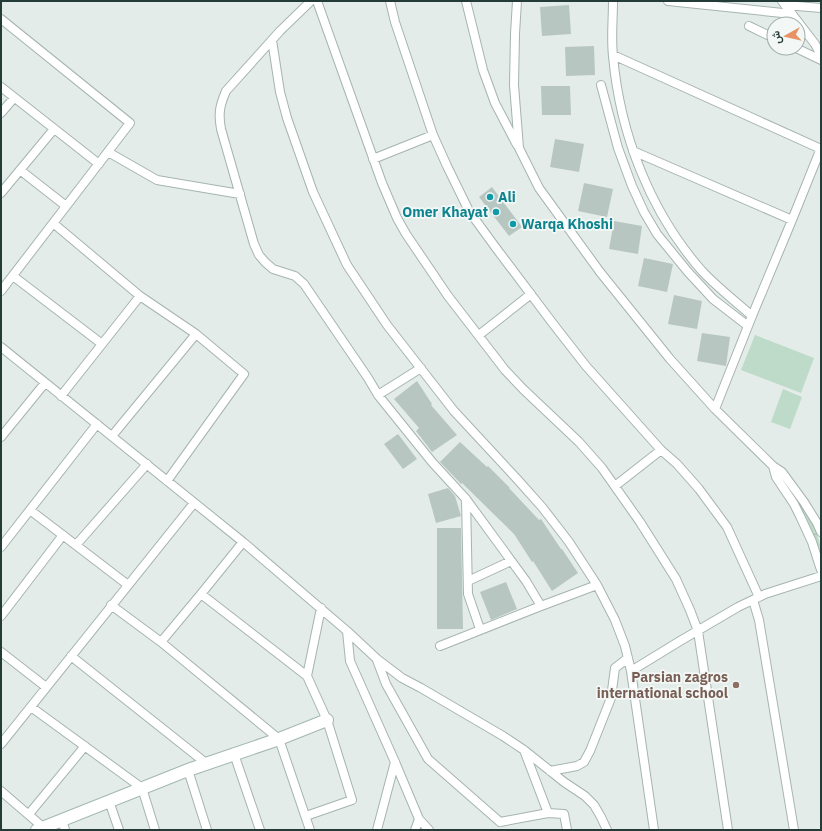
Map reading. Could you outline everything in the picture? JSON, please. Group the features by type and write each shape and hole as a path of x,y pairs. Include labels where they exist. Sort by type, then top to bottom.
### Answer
{"street":[{"path":"311,1 280,31 226,91 221,102 219,112 221,129 254,244 259,255 273,269 295,276 304,284 378,395 432,462 466,499 526,581 541,606"},
{"path":"317,1 382,183 400,223 448,296 505,370 523,390 579,442 602,468 640,522 676,579 698,631 728,830"},
{"path":"390,1 398,30 433,134 469,211 530,294 586,366 661,450 677,464 699,488 727,527 756,598 758,620 794,830"},
{"path":"466,1 483,70 495,103 539,188 600,272 670,359 715,409 773,466 782,472 811,512 821,532"},
{"path":"517,1 514,34 514,85 519,148"},
{"path":"613,1 613,55 620,103 633,151 654,201 675,236 703,272 752,316"},
{"path":"668,1 792,14"},
{"path":"783,3 821,55"},
{"path":"783,3 821,8"},
{"path":"1,19 130,123 1,291"},
{"path":"749,26 766,34"},
{"path":"272,40 280,92 287,118 313,192 347,265 387,326 454,411 517,479 569,542 597,585 615,620 625,646 631,671 654,830"},
{"path":"806,53 821,60"},
{"path":"613,55 821,148 715,409"},
{"path":"601,85 618,148 632,186 644,212 661,239 688,272 713,299 748,326"},
{"path":"1,87 99,164"},
{"path":"1,113 14,98"},
{"path":"1,193 54,129"},
{"path":"373,158 433,134"},
{"path":"633,151 792,220"},
{"path":"108,152 157,180 240,194"},
{"path":"20,170 66,206"},
{"path":"53,223 140,296 196,334 244,374 167,481"},
{"path":"13,276 102,344"},
{"path":"479,335 530,294"},
{"path":"61,396 140,296"},
{"path":"112,436 196,334"},
{"path":"1,347 243,542 321,608 377,659 402,678 496,732 524,750 564,782 585,796 594,805 607,830"},
{"path":"378,395 421,368"},
{"path":"1,437 45,382"},
{"path":"1,547 97,424"},
{"path":"615,486 661,450"},
{"path":"76,545 147,464"},
{"path":"773,466 776,477 800,516 812,542 821,570"},
{"path":"466,499 468,594 480,629"},
{"path":"1,744 194,503"},
{"path":"30,510 128,585"},
{"path":"1,616 63,535"},
{"path":"161,642 243,542"},
{"path":"468,582 511,561"},
{"path":"631,671 756,598 821,576"},
{"path":"440,646 480,629 597,585"},
{"path":"201,594 307,676 327,720 352,800 306,816"},
{"path":"111,605 161,642 279,739 310,830"},
{"path":"307,676 321,608"},
{"path":"347,631 350,661 419,818 430,830"},
{"path":"1,652 46,687"},
{"path":"71,656 207,764"},
{"path":"550,771 577,766 584,762 590,751 611,698 614,668 628,658"},
{"path":"377,659 386,684 428,759 499,826 548,813 564,814 567,830"},
{"path":"31,707 142,788 155,830"},
{"path":"1,791 29,814 40,829 63,825 110,801 142,788 188,770 279,739 327,720"},
{"path":"29,814 85,746"},
{"path":"524,750 548,813"},
{"path":"234,754 260,830"},
{"path":"377,830 395,762"},
{"path":"188,770 207,830"},
{"path":"110,801 119,830"},
{"path":"415,830 419,818"}],"green space":[{"path":"755,335 814,358 801,393 741,370"},
{"path":"783,389 802,397 790,429 771,422"},
{"path":"786,484 809,517 814,527 818,536 821,555 810,527"}],"building":[{"path":"569,5 571,34 542,36 540,7"},
{"path":"594,46 595,75 566,76 565,47"},
{"path":"541,86 570,86 571,115 542,115"},
{"path":"555,139 584,144 579,172 550,167"},
{"path":"584,183 613,189 607,217 578,211"},
{"path":"492,187 522,227 509,236 479,197"},
{"path":"614,221 642,226 638,254 609,249"},
{"path":"644,258 673,264 667,292 638,286"},
{"path":"674,295 702,301 697,329 668,324"},
{"path":"702,333 730,337 726,366 697,361"},
{"path":"417,381 432,404 431,405 457,435 432,452 416,431 419,428 394,399"},
{"path":"398,434 417,459 403,469 384,444"},
{"path":"460,442 487,467 488,466 539,520 541,519 578,573 552,591 514,534 440,462"},
{"path":"448,488 455,496 461,516 436,523 428,494"},
{"path":"437,528 461,528 463,629 437,629"},
{"path":"506,582 517,609 491,620 480,592"}],"place":[{"name":"Ali","path":"490,197"},
{"name":"Omer Khayat","path":"496,212"},
{"name":"Warqa Khoshi","path":"513,224"},
{"name":"Parsian zagros international school","path":"736,685"}]}
